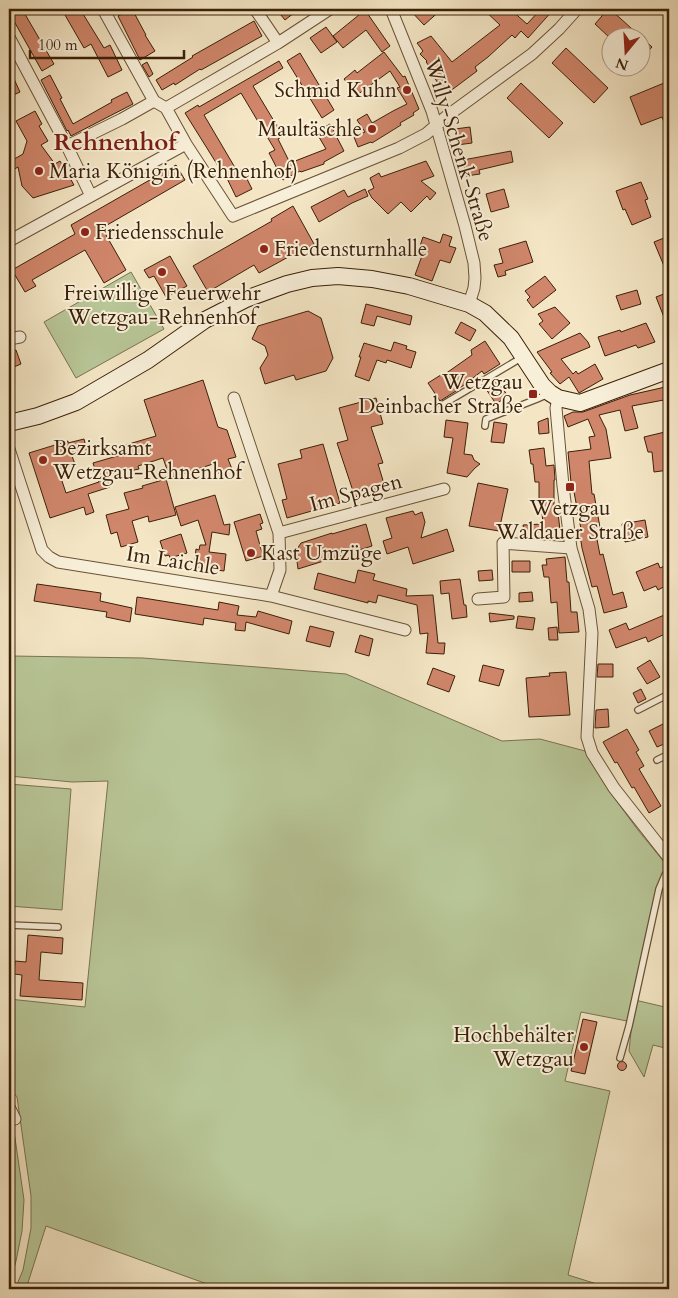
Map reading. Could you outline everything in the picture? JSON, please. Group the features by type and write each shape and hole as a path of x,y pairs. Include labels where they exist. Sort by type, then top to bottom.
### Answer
{"street":[{"path":"103,9 154,102 166,108 186,144 233,216 399,148 426,134 447,116 532,54 577,9"},
{"path":"255,9 278,44"},
{"path":"166,108 278,44 330,9"},
{"name":"Willy-Schenk-Straße","path":"391,9 422,85 436,126 465,226 474,263 475,278 469,304"},
{"path":"9,37 67,146 91,196"},
{"path":"67,146 154,102"},
{"path":"9,241 186,144"},
{"path":"9,423 38,416 76,402 148,360 205,320 246,299 287,284 322,277 338,276 372,279 409,286 469,304 484,313 510,338 542,385 554,396 580,403 669,370"},
{"path":"554,396 572,548 589,609 592,633 587,737 592,753 614,788 669,858"},
{"path":"234,398 279,533 280,570 271,596"},
{"name":"Im Laichle","path":"9,449 42,550 58,562 271,596 405,630"},
{"name":"Im Spagen","path":"279,533 444,489"},
{"path":"478,599 504,597 503,543 572,548"},
{"path":"9,1107 15,1119"}],"lane":[{"path":"442,405 523,356"},
{"path":"485,426 486,419 537,399 554,396"},
{"path":"638,710 669,694"},
{"path":"657,760 669,754"},
{"path":"620,1058 629,1026 659,889 669,869"},
{"path":"9,925 58,926"}],"green space":[{"path":"131,272 164,329 76,378 44,322"},
{"path":"9,644 11,656 143,658 346,674 502,741 540,739 585,751 609,791 669,868 660,894 635,1000 669,1008 669,1049 653,1045 644,1077 629,1051 632,1022 581,1012 565,1081 610,1091 568,1275 613,1289 221,1289 46,1226 26,1289 15,1289 23,1270 31,1228 31,1196 17,1097 9,1087 9,1054 12,1044 9,1042 9,999 85,1007 108,781 72,782 9,776"},
{"path":"9,784 71,789 62,910 9,906"},
{"path":"9,1116 15,1138 24,1200 22,1231 9,1288"}],"building":[{"path":"22,9 54,64 42,71 10,14"},
{"path":"75,9 80,9 104,48 110,45 122,70 108,77 91,44 84,48 65,15"},
{"path":"132,9 155,51 140,60 118,16"},
{"path":"276,9 299,9 285,20"},
{"path":"409,9 442,9 424,25"},
{"path":"483,9 510,9 527,24 541,9 554,9 528,38 521,31 515,38 512,35 475,67 477,71 445,95 436,84 438,83 428,68 430,67 427,61 420,54 423,51 417,43 431,36 452,62 500,25"},
{"path":"610,9 631,28 600,29 595,24"},
{"path":"365,10 390,46 382,52 366,30 343,48 333,36"},
{"path":"254,21 262,36 200,69 175,85 174,83 162,90 156,80 192,56"},
{"path":"326,27 337,42 321,53 310,38"},
{"path":"566,48 608,88 594,103 552,63"},
{"path":"384,52 403,77 405,76 419,109 413,113 414,115 400,123 401,125 372,143 358,147 354,137 365,132 357,120 367,114 372,123 407,104 397,88 400,87 390,71 357,95 344,79 355,70 357,73"},
{"path":"300,53 334,110 322,118 287,61"},
{"path":"279,61 283,68 253,86 283,136 278,139 290,163 326,149 316,132 330,124 344,151 324,162 324,164 300,171 283,180 269,153 275,150 241,93 204,115 237,171 242,169 252,189 236,197 222,168 220,169 185,113 198,105 199,107"},
{"path":"147,62 153,74 149,77 142,65"},
{"path":"9,68 20,92 9,97"},
{"path":"50,75 73,124 127,92 133,104 71,136 41,80"},
{"path":"669,81 669,135 662,117 641,125 630,97"},
{"path":"521,83 563,123 549,138 507,98"},
{"name":"Maria Königin (Rehnenhof)","path":"35,111 42,124 39,126 48,141 41,145 55,164 60,161 74,185 33,198 22,186 18,167 9,172 9,162 23,154 27,141 16,121"},
{"path":"470,127 472,143 457,145 455,129"},
{"path":"511,151 513,162 479,170 480,174 466,176 463,160"},
{"path":"426,161 434,176 421,181 436,193 430,200 427,196 411,212 401,202 388,214 372,198 368,191 374,188 370,178 379,173 381,177"},
{"name":"Friedensschule","path":"176,165 185,180 102,228 126,270 104,283 85,250 32,280 36,286 25,292 12,270 75,234 71,225"},
{"path":"641,182 648,199 645,200 651,217 632,225 625,209 623,210 616,191"},
{"path":"365,189 368,196 319,222 311,207 344,190 348,197"},
{"path":"504,189 509,207 491,212 486,194"},
{"name":"Friedensturnhalle","path":"293,206 314,244 259,273 254,265 208,292 193,266 272,221 271,219"},
{"path":"443,234 452,237 449,246 456,248 450,263 440,260 432,281 415,275 423,253 418,252 423,237 440,243"},
{"path":"669,236 669,278 654,242"},
{"path":"526,241 533,262 505,271 506,275 498,277 494,265 503,263 499,249"},
{"name":"Freiwillige Feuerwehr Wetzgau-Rehnenhof","path":"170,256 187,286 166,297 154,276 149,278 144,270"},
{"path":"545,276 556,290 533,308 527,300 530,297 525,291"},
{"path":"637,290 641,304 621,310 616,296"},
{"path":"669,292 669,330 656,297"},
{"path":"366,304 412,316 410,325 377,316 374,326 361,323"},
{"path":"555,307 570,323 552,339 539,324 543,321 538,314"},
{"path":"308,311 321,318 333,358 326,371 296,380 294,375 265,384 260,368 268,355 265,346 252,339 258,326"},
{"path":"461,322 476,330 470,341 455,333"},
{"path":"646,323 655,342 638,348 636,345 605,356 598,337 620,330 621,332"},
{"path":"580,333 590,347 561,359 573,374 576,371 578,374 595,364 603,379 579,393 569,377 560,384 550,373 552,372 537,352"},
{"path":"485,341 500,364 484,374 482,371 440,401 428,383 445,374 472,355 471,350"},
{"path":"394,342 407,346 406,349 416,352 411,368 387,360 386,363 377,360 369,381 355,376 364,343 391,351"},
{"path":"16,350 21,364 9,369 9,352"},
{"path":"203,380 218,427 227,430 236,457 228,459 232,469 216,474 213,464 170,478 163,458 138,466 139,469 130,471 129,469 107,476 110,487 88,494 94,512 86,515 84,507 50,518 29,453 68,441 68,443 84,439 87,451 72,456 75,464 58,469 66,493 99,482 93,463 124,454 122,446 156,436 144,400"},
{"path":"497,381 508,396 496,404 486,389"},
{"path":"669,385 669,399 632,406 638,428 625,431 620,410 599,415 606,429 611,458 589,461 592,494 594,494 601,533 596,534 600,555 603,554 613,595 623,592 627,607 604,613 597,586 592,587 582,548 579,529 581,529 574,492 572,492 568,452 591,449 589,437 595,436 588,419 568,427 564,416 573,412 583,412 630,395"},
{"path":"376,398 383,424 371,427 383,463 378,464 385,487 355,497 337,443 348,440 339,408"},
{"path":"548,418 549,433 539,434 538,422"},
{"path":"446,420 468,423 464,454 472,455 474,460 480,464 467,477 447,473 453,438 444,437"},
{"path":"494,422 507,424 504,443 491,442"},
{"path":"669,431 669,470 654,472 652,452 648,452 644,437"},
{"path":"323,444 340,503 287,518 282,500 287,499 278,464 302,458 300,450"},
{"path":"544,448 546,466 554,465 554,513 558,513 560,530 534,532 535,538 532,538 525,536 523,525 543,524 541,502 539,502 539,482 535,482 529,450"},
{"path":"166,479 176,515 149,522 148,516 132,521 138,542 121,547 117,532 111,534 106,515 129,509 124,493"},
{"path":"478,483 508,489 499,531 469,526"},
{"path":"215,495 224,525 230,524 229,535 212,532 209,552 226,554 224,571 194,567 196,549 199,550 200,545 206,545 198,520 181,526 175,507"},
{"path":"413,511 415,515 422,512 425,522 421,538 447,529 454,551 413,564 408,547 387,554 383,541 392,538 386,518"},
{"path":"260,514 263,523 260,524 262,529 256,531 263,556 246,561 234,522"},
{"path":"645,520 648,537 625,542 622,524"},
{"path":"366,524 372,546 298,569 296,554 301,543"},
{"path":"181,534 187,553 170,558 169,555 165,556 160,541"},
{"path":"565,557 571,612 577,612 579,632 559,633 557,602 551,603 549,577 544,577 542,565 547,565 546,559"},
{"path":"512,561 530,561 530,572 512,572"},
{"path":"658,563 660,568 669,564 669,584 658,590 656,586 644,591 636,572"},
{"path":"358,570 375,574 373,580 407,589 406,596 433,595 438,643 445,643 444,654 426,653 428,633 420,634 417,605 378,595 376,603 368,601 368,603 314,589 318,573 355,583"},
{"path":"492,570 493,580 479,581 478,571"},
{"path":"460,579 467,617 452,619 449,593 441,594 440,581"},
{"path":"37,584 101,593 100,601 132,608 130,622 106,617 107,612 34,601"},
{"path":"532,592 533,601 519,602 519,593"},
{"path":"137,597 218,610 219,602 239,606 237,615 256,617 258,611 292,621 289,634 246,622 245,631 235,630 236,623 204,618 203,625 135,614"},
{"path":"489,613 514,616 514,619 490,622"},
{"path":"669,613 669,632 648,642 646,637 616,648 609,630 626,623 629,630"},
{"path":"518,616 535,618 533,630 516,628"},
{"path":"310,626 334,632 330,647 306,641"},
{"path":"557,627 558,640 549,640 548,628"},
{"path":"360,635 373,639 369,656 355,652"},
{"path":"650,660 660,677 647,684 637,668"},
{"path":"598,664 613,664 613,677 597,677"},
{"path":"483,665 504,670 499,686 479,681"},
{"path":"433,668 455,676 449,692 427,684"},
{"path":"566,672 570,715 529,717 526,678 550,676 549,673"},
{"path":"641,689 646,699 638,703 633,693"},
{"path":"608,709 609,727 595,728 596,710"},
{"path":"669,721 669,742 657,747 649,731"},
{"path":"627,729 639,750 636,752 644,766 639,769 661,806 649,813 634,787 632,788 603,742"},
{"path":"28,935 63,938 62,954 41,952 39,980 83,983 82,1000 20,996 22,975 14,974 15,961 26,962"},
{"name":"Hochbehälter Wetzgau","path":"583,1019 597,1022 585,1074 571,1071"},
{"path":"622,1062 626,1066 622,1070 618,1066"}],"place":[{"name":"Schmid Kuhn","path":"407,90"},
{"name":"Maultäschle","path":"372,129"},
{"name":"Maria Königin (Rehnenhof)","path":"39,171"},
{"name":"Friedensschule","path":"85,232"},
{"name":"Friedensturnhalle","path":"264,249"},
{"name":"Freiwillige Feuerwehr Wetzgau-Rehnenhof","path":"162,272"},
{"name":"Wetzgau Deinbacher Straße","path":"533,394"},
{"name":"Bezirksamt Wetzgau-Rehnenhof","path":"43,460"},
{"name":"Wetzgau Waldauer Straße","path":"570,487"},
{"name":"Kast Umzüge","path":"251,553"},
{"name":"Hochbehälter Wetzgau","path":"584,1047"}],"district":[{"name":"Rehnenhof","path":"115,142"}]}
